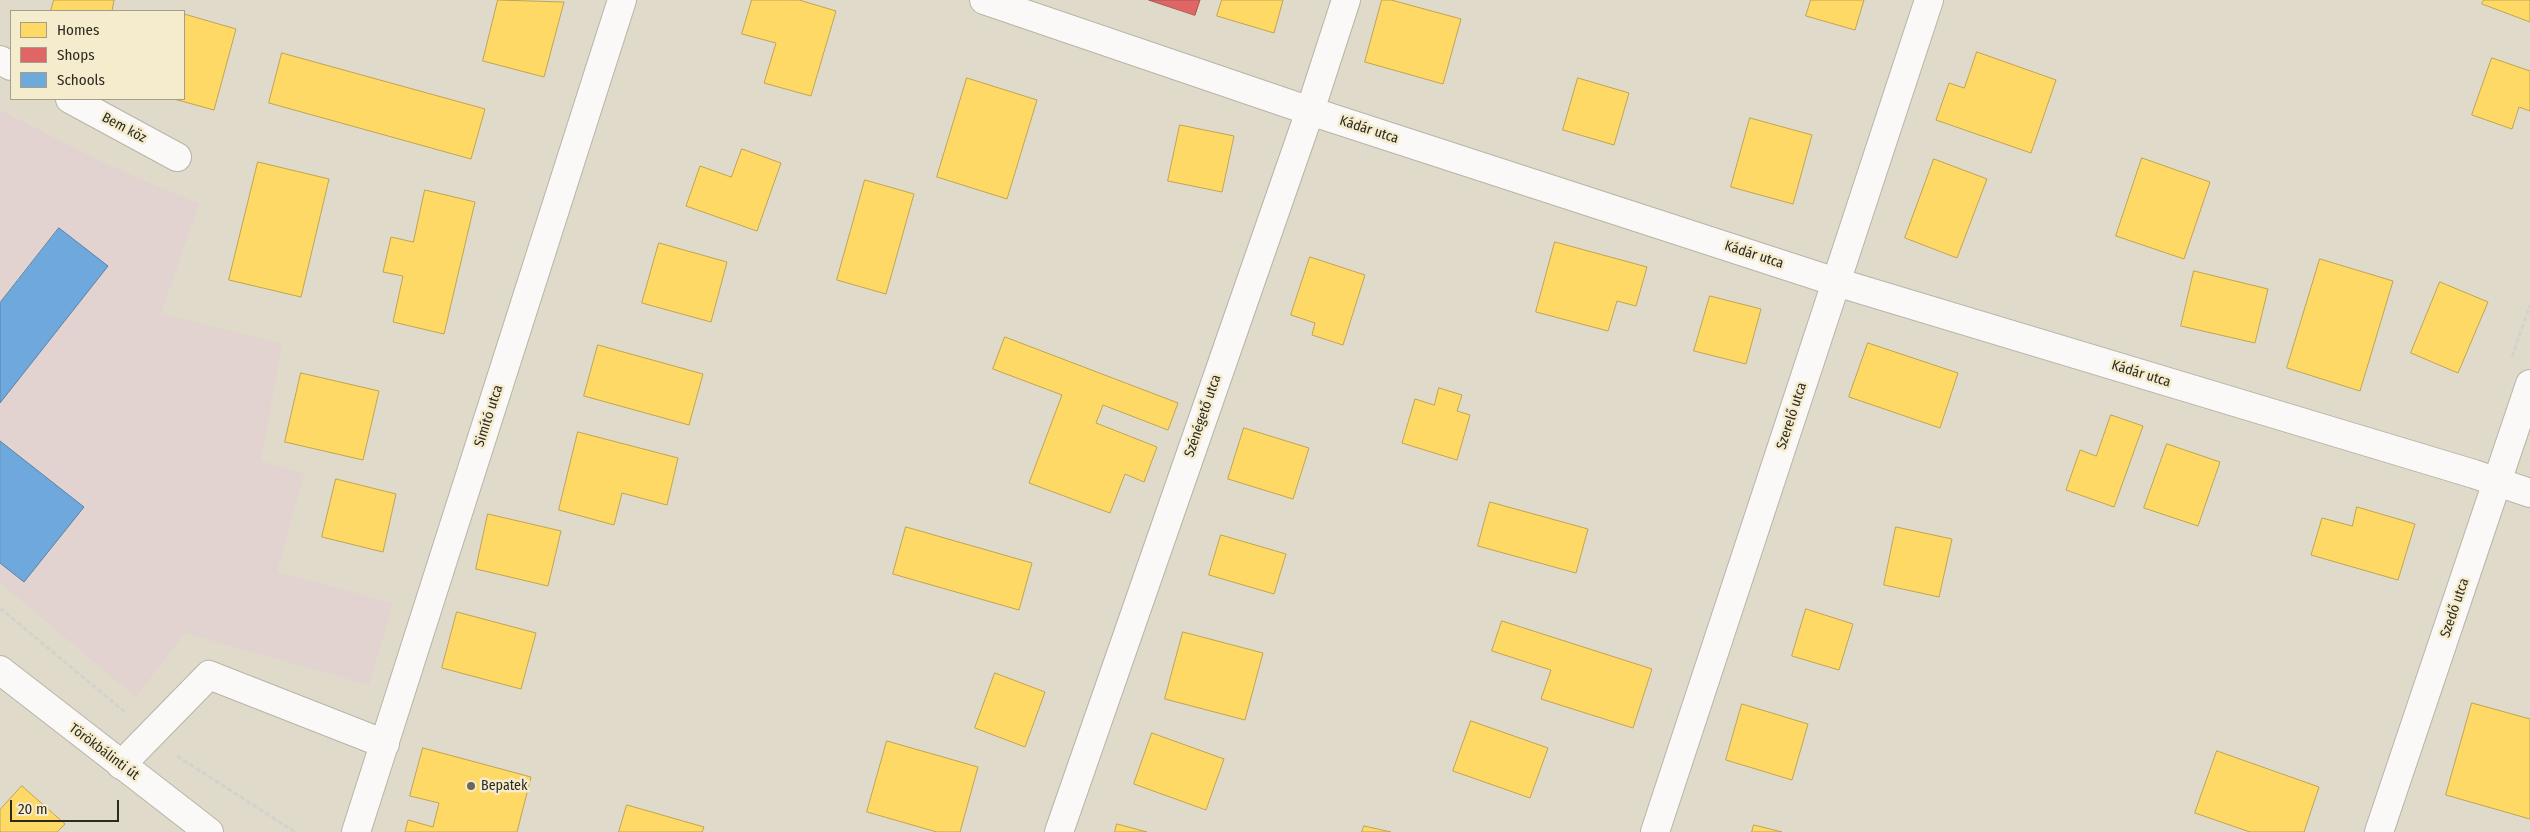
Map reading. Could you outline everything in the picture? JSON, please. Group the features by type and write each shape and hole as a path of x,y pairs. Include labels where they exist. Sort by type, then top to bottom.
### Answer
{"street":[{"name":"Simító utca","path":"356,832 622,0"},
{"name":"Kádár utca","path":"984,0 1310,110 1836,282 2530,493"},
{"name":"Szénégető utca","path":"1059,832 1310,110 1346,0"},
{"name":"Szerelő utca","path":"1655,832 1930,0"},
{"name":"Bem köz","path":"72,100 177,157"},
{"name":"Szedő utca","path":"2379,832 2530,384"},
{"name":"Törökbálinti út","path":"0,670 208,832"},
{"path":"121,765 209,675 385,744"}],"shaded area":[{"path":"0,110 110,166 199,204 161,314 282,344 261,461 304,474 277,572 393,603 369,685 185,633 136,697 0,583"}],"building: Homes":[{"path":"54,0 114,0 112,10 51,10"},
{"path":"498,0 564,2 544,77 483,61"},
{"path":"752,0 799,0 836,11 811,96 764,83 776,43 742,34"},
{"path":"1222,0 1283,0 1274,33 1217,16"},
{"path":"1382,0 1391,0 1461,19 1443,84 1365,62"},
{"path":"1811,0 1864,0 1855,30 1806,16"},
{"path":"2484,0 2530,0 2530,22 2482,4"},
{"path":"185,14 236,29 214,110 178,100 185,100"},
{"path":"1977,52 2056,80 2031,153 1936,120 1949,83 1964,88"},
{"path":"282,53 485,109 471,159 269,103"},
{"path":"2492,58 2530,71 2530,111 2519,107 2512,129 2472,115"},
{"path":"967,78 1037,100 1007,199 937,177"},
{"path":"1578,78 1629,93 1614,145 1563,130"},
{"path":"1750,118 1812,135 1793,204 1731,187"},
{"path":"1180,125 1234,136 1222,192 1168,181"},
{"path":"742,149 781,163 757,231 686,206 700,166 731,177"},
{"path":"2142,158 2210,182 2184,259 2116,236"},
{"path":"1934,159 1987,179 1957,258 1905,238"},
{"path":"258,162 329,179 301,297 229,280"},
{"path":"865,180 914,194 886,294 837,280"},
{"path":"425,190 475,202 444,334 393,322 403,276 383,272 391,237 413,242"},
{"path":"1555,242 1647,267 1636,306 1617,301 1608,331 1536,312"},
{"path":"659,243 727,262 711,322 642,303"},
{"path":"1310,257 1365,275 1343,345 1312,335 1315,323 1291,315"},
{"path":"2320,259 2393,281 2360,391 2287,368"},
{"path":"2194,271 2268,289 2255,343 2181,326"},
{"path":"2440,282 2488,302 2458,373 2411,353"},
{"path":"1710,296 1761,309 1746,364 1694,351"},
{"path":"1005,337 1178,403 1168,430 1103,405 1096,423 1157,447 1144,482 1125,474 1110,513 1029,483 1062,395 993,369"},
{"path":"1868,343 1958,373 1940,428 1849,397"},
{"path":"598,345 703,374 689,425 584,396"},
{"path":"301,373 379,391 363,460 285,442"},
{"path":"1439,388 1462,395 1457,411 1470,415 1457,460 1402,443 1415,399 1434,405"},
{"path":"2111,415 2143,426 2114,507 2066,490 2080,450 2096,456"},
{"path":"1244,428 1309,448 1293,499 1228,479"},
{"path":"578,432 678,458 667,505 622,493 614,525 559,510"},
{"path":"2167,444 2220,462 2198,526 2144,508"},
{"path":"336,479 396,494 383,552 322,537"},
{"path":"1490,502 1588,529 1576,573 1478,546"},
{"path":"2357,507 2415,524 2398,580 2311,555 2322,518 2352,526"},
{"path":"488,514 561,531 548,586 476,569"},
{"path":"906,527 1032,563 1019,610 893,574"},
{"path":"1896,527 1952,539 1939,597 1884,585"},
{"path":"1221,535 1286,554 1274,594 1209,575"},
{"path":"1806,609 1853,624 1839,670 1792,656"},
{"path":"457,612 536,633 521,689 442,668"},
{"path":"1502,621 1652,669 1633,728 1541,699 1551,670 1492,651"},
{"path":"1183,632 1263,653 1245,720 1165,699"},
{"path":"995,673 1045,692 1025,747 975,728"},
{"path":"2472,703 2530,719 2530,819 2446,795"},
{"path":"1742,704 1808,724 1792,780 1726,760"},
{"path":"1471,721 1548,748 1530,798 1453,771"},
{"path":"1152,733 1224,759 1206,810 1134,784"},
{"path":"887,741 978,767 960,832 937,832 867,812"},
{"name":"Bepatek","path":"423,748 531,777 517,832 405,832 408,820 433,827 439,803 410,796"},
{"path":"2217,751 2319,787 2304,832 2250,832 2195,813"},
{"path":"22,786 65,824 57,832 0,832 0,810"},
{"path":"627,805 704,827 702,832 619,832"},
{"path":"1117,824 1147,832 1115,832"},
{"path":"1754,825 1782,832 1752,832"},
{"path":"1364,826 1391,832 1362,832"}],"building: Shops":[{"path":"1149,0 1200,0 1195,15"}],"building: Schools":[{"path":"59,228 108,266 0,403 0,303"},
{"path":"0,441 84,507 24,582 0,563"}],"place":[{"name":"Bepatek","path":"471,786"}]}
